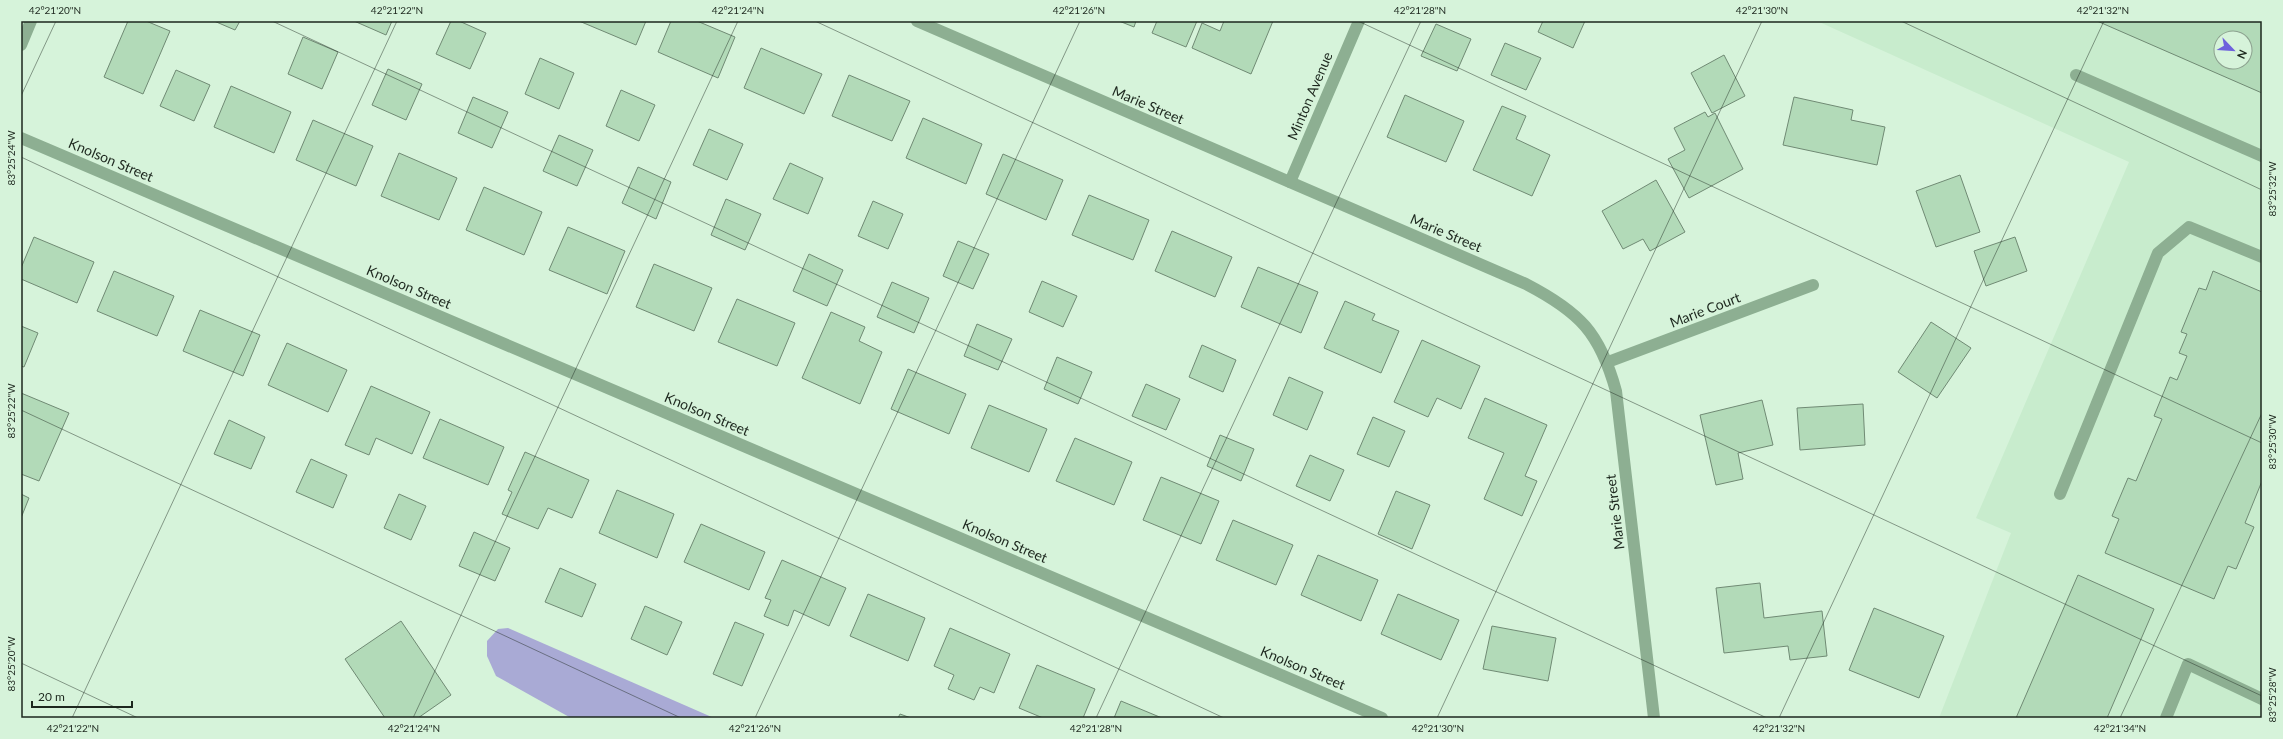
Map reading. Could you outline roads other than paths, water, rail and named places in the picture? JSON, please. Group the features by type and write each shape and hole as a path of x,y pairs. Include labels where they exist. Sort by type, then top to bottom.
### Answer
{"street":[{"path":"21,45 31,21"},
{"name":"Marie Street","path":"917,21 1544,293 1578,318 1594,335 1608,362 1616,391 1654,718"},
{"name":"Minton Avenue","path":"1290,182 1359,21"},
{"path":"2076,75 2262,156"},
{"name":"Knolson Street","path":"21,138 1382,718"},
{"path":"2060,494 2158,253 2189,227 2262,257"},
{"name":"Marie Court","path":"1608,362 1813,286"},
{"path":"2166,718 2188,664 2262,698"}],"water":[{"path":"508,628 714,718 571,718 496,676 487,656 487,641 498,629"}]}
